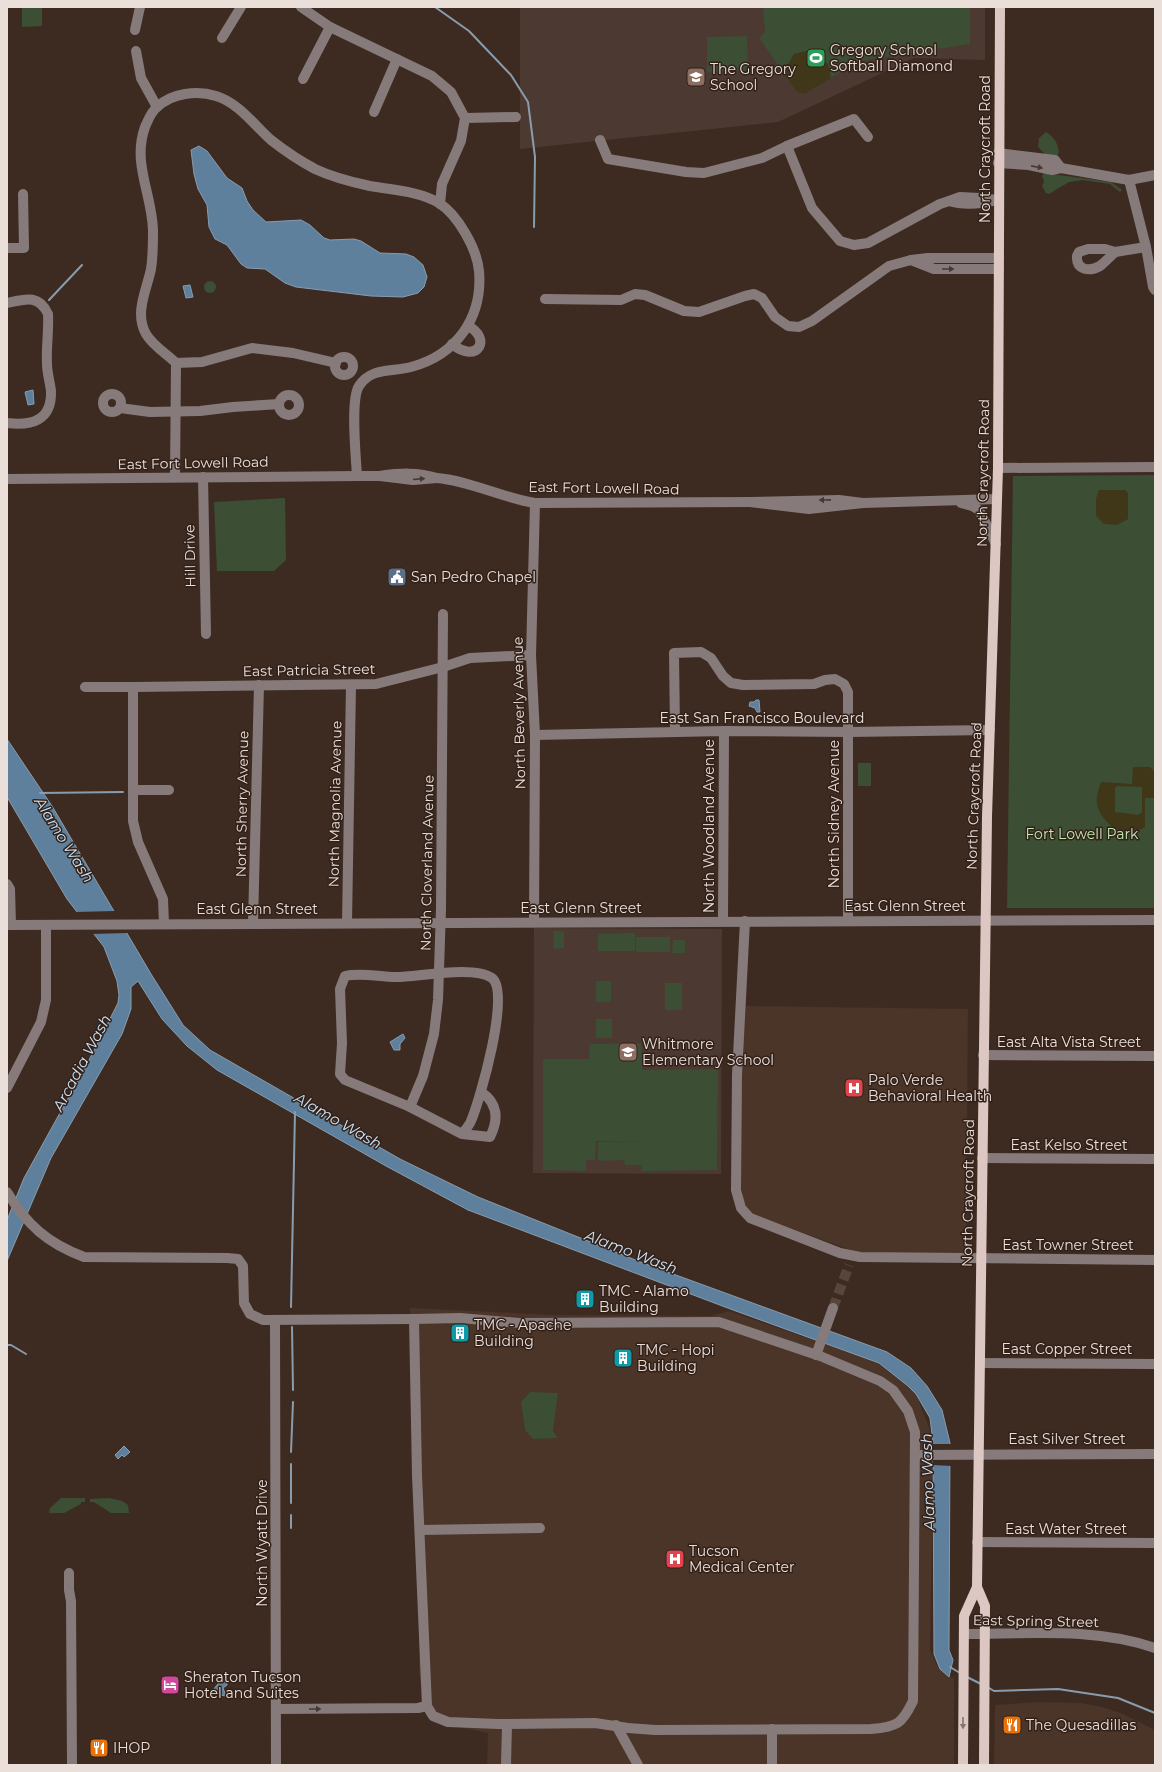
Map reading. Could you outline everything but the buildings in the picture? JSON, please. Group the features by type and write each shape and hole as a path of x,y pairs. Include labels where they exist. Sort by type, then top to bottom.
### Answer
{"main road":[{"name":"North Craycroft Road","path":"984,1765 985,1606 977,1587 977,1542 985,920 998,468 998,158 1000,7"},
{"name":"North Craycroft Road","path":"963,1765 964,1616 977,1587"}],"street":[{"path":"135,30 140,7"},
{"path":"222,38 241,7"},
{"path":"301,7 330,27 432,76 443,83 452,92 465,118 461,141 442,184 440,204"},
{"path":"303,79 330,27"},
{"path":"136,51 141,78 157,107"},
{"path":"374,112 397,59"},
{"path":"336,363 293,353 252,348 202,362 176,363 154,344 145,332 141,314 143,296 151,268 153,228 149,198 139,153 142,137 148,120 157,107 171,98 186,94 215,96 229,102 271,140 301,161 319,170 346,180 420,195 440,204 462,227 473,247 479,269 479,289 476,308 468,326 452,344 432,359 408,367 381,370 368,376 358,387 354,400 357,476"},
{"path":"465,118 516,117"},
{"path":"600,140 608,159 686,172 704,173 762,158 787,146 854,119 868,137"},
{"path":"787,146 812,208 840,241 854,245 868,243 940,204 949,201 960,198 998,200"},
{"path":"998,158 1052,170 1061,168 1129,180 1155,175"},
{"path":"1129,180 1146,247 1153,287 1155,290"},
{"path":"7,248 24,248 23,194"},
{"path":"1115,252 1146,247"},
{"path":"545,299 621,300 635,294 645,295 684,311 699,312 754,294 762,298 775,317 788,326 799,327 812,320 889,266 911,260 934,269 999,264"},
{"path":"7,303 29,299 41,303 45,307 48,314 47,362 51,392 50,404 45,414 40,419 34,423 27,424 7,422"},
{"path":"452,344 459,350 468,353 475,351 480,345 481,340 468,326"},
{"path":"175,478 176,363"},
{"path":"120,408 150,412 200,412 233,407 279,404"},
{"path":"998,468 1155,467"},
{"name":"East Fort Lowell Road","path":"7,479 357,476 380,476 413,480 437,478 467,484 517,500 535,503 840,500 863,503 997,499"},
{"name":"Hill Drive","path":"203,477 206,634"},
{"path":"947,501 972,506 980,510 996,544"},
{"name":"North Beverly Avenue","path":"534,922 535,736 531,655 535,503"},
{"name":"North Cloverland Avenue","path":"410,1107 423,1076 434,1034 439,973 441,923 442,614"},
{"name":"North Sidney Avenue","path":"675,731 674,653 701,652 711,658 722,676 731,683 743,685 814,684 825,680 835,679 844,684 848,692 849,732 848,921"},
{"name":"East Patricia Street","path":"84,687 376,684 443,667 470,658 531,655"},
{"name":"North Sherry Avenue","path":"254,923 259,685"},
{"name":"North Magnolia Avenue","path":"347,923 351,685"},
{"path":"133,687 133,821 137,837 163,899 164,924"},
{"name":"East San Francisco Boulevard","path":"535,736 675,731 849,732 990,730"},
{"name":"North Woodland Avenue","path":"723,921 724,731"},
{"path":"134,790 169,790"},
{"path":"7,884 10,889 9,925"},
{"name":"East Glenn Street","path":"9,925 1155,920"},
{"name":"East Towner Street","path":"745,921 737,1095 736,1190 741,1208 750,1218 840,1253 869,1258 1155,1260"},
{"path":"7,1088 41,1022 46,1000 46,925"},
{"path":"462,1134 470,1123 489,1064 498,1004 497,987 493,978 482,973 439,973 398,977 356,973 345,976 340,989 342,1043 340,1074 345,1080 410,1107 462,1134 490,1137 495,1126 495,1108 490,1098 481,1092"},
{"name":"East Alta Vista Street","path":"983,1055 1155,1056"},
{"name":"East Kelso Street","path":"982,1158 1155,1159"},
{"path":"9,1195 28,1222 50,1242 67,1251 84,1257 238,1259 243,1266 244,1303 250,1314 263,1320 275,1321 414,1318 460,1318 519,1323 719,1322 818,1351 871,1377 893,1390 908,1411 915,1432 913,1701 904,1718 889,1728 655,1730 595,1723 507,1724 448,1722 434,1716 427,1706 414,1318"},
{"path":"849,1265 853,1256"},
{"path":"818,1351 833,1308"},
{"name":"North Wyatt Drive","path":"275,1321 276,1765"},
{"name":"East Copper Street","path":"980,1363 1155,1364"},
{"name":"East Silver Street","path":"916,1455 1155,1454"},
{"path":"420,1530 540,1528"},
{"name":"East Water Street","path":"977,1542 1155,1543"},
{"path":"72,1573 75,1593 71,1601 72,1765"},
{"name":"East Spring Street","path":"964,1634 1082,1634 1134,1640 1155,1648"},
{"path":"276,1709 408,1708 427,1706"},
{"path":"506,1765 507,1724"},
{"path":"616,1725 638,1765"},
{"path":"772,1729 772,1765"}],"shaded area":[{"name":"The Gregory School","path":"520,7 985,7 985,60 914,58 778,122 520,149"},
{"name":"Whitmore Elementary School","path":"534,928 722,929 721,1174 533,1173"},
{"name":"Palo Verde Behavioral Health","path":"744,1006 968,1009 966,1253 859,1253 754,1215 744,1206 739,1168"},
{"name":"Tucson Medical Center","path":"410,1308 555,1315 711,1316 729,1311 879,1363 908,1386 916,1394 930,1430 933,1495 930,1650 938,1667 950,1677 954,1678 954,1765 487,1765 488,1733 434,1722 424,1708 419,1670 420,1623 411,1411"},
{"path":"1038,1702 1082,1703 1102,1707 1121,1713 1155,1730 1155,1765 994,1765 995,1705"}],"green space":[{"path":"22,7 42,7 42,26 22,27"},
{"path":"763,7 970,7 970,44 859,61 804,94 797,92 759,38 765,32"},
{"path":"747,36 748,71 707,72 707,37"},
{"path":"1046,132 1056,143 1059,152 1057,156 1045,154 1038,147 1039,138"},
{"path":"1044,173 1111,182 1122,190 1120,192 1110,184 1083,180 1069,182 1049,194 1046,193 1042,186 1044,182 1042,176"},
{"path":"208,281 212,281 216,287 212,293 208,293 204,289 204,285"},
{"name":"Fort Lowell Park","path":"1155,475 1155,908 1007,908 1013,476"},
{"path":"285,498 286,560 274,571 217,571 214,502"},
{"path":"858,763 871,763 871,786 858,786"},
{"path":"553,931 564,932 564,948 554,949"},
{"path":"635,933 635,951 598,951 598,934"},
{"path":"636,937 670,937 670,952 636,952"},
{"path":"673,940 685,940 685,953 672,953"},
{"path":"596,981 611,981 611,1002 596,1002"},
{"path":"665,983 682,983 682,1010 665,1010"},
{"path":"596,1019 612,1019 612,1038 596,1038"},
{"path":"641,1043 642,1070 718,1069 717,1170 642,1171 642,1165 625,1165 624,1160 598,1161 598,1142 642,1141 596,1141 595,1160 586,1160 586,1171 543,1170 543,1059 589,1059 590,1044"},
{"path":"530,1392 558,1393 553,1431 558,1438 533,1439 525,1430 521,1402"},
{"path":"61,1498 85,1498 85,1502 81,1502 81,1504 64,1513 49,1513 50,1508"},
{"path":"109,1498 122,1501 128,1505 129,1513 111,1513 94,1502 90,1502 90,1499"}],"sand":[{"path":"806,51 813,52 828,64 831,78 804,94 797,92 788,79 790,77 785,70 794,54"},
{"path":"1099,490 1125,490 1128,493 1128,519 1117,525 1104,524 1096,516 1096,499"},
{"path":"1133,767 1150,767 1155,772 1155,798 1145,798 1145,827 1133,832 1121,831 1105,820 1101,815 1097,803 1098,792 1101,782 1132,784","holes":["1117,786 1142,787 1142,812 1138,815 1115,812 1115,788"]}],"water":[{"path":"199,146 207,151 227,178 242,188 247,201 253,210 266,222 301,220 310,225 324,238 330,240 354,239 361,241 380,253 406,254 414,257 423,265 427,277 424,287 418,293 403,297 371,296 296,287 285,283 265,269 247,268 241,264 227,245 215,239 209,227 207,205 198,189 194,174 191,150"},
{"path":"190,285 193,297 186,298 183,286"},
{"path":"33,390 34,404 28,405 25,392"},
{"path":"759,700 760,712 757,712 755,708 749,706 750,702 754,702"},
{"name":"Alamo Wash","path":"7,739 52,806 151,974 183,1025 210,1050 400,1159 478,1197 643,1263 887,1352 911,1368 927,1386 942,1410 950,1443 949,1650 953,1660 949,1677 940,1669 934,1654 933,1442 930,1418 916,1394 908,1386 879,1363 733,1310 468,1210 386,1166 217,1070 187,1046 162,1019 138,981 131,987 131,1009 122,1034 51,1158 7,1261 7,1220 24,1178 88,1062 118,1003 119,995 117,981 104,947 67,899 7,797"},
{"path":"403,1034 405,1038 400,1044 400,1050 394,1050 390,1042"},
{"path":"124,1446 130,1452 124,1457 122,1455 118,1459 115,1455"},
{"path":"223,1678 227,1682 227,1685 223,1688 226,1696 220,1695 212,1697 212,1691"}],"pier":[{"path":"115,911 128,933 91,934 75,912"},
{"path":"932,1444 951,1444 951,1466 933,1465"}],"waterway":[{"path":"435,7 469,31 511,75 528,102 535,157 534,227"},
{"path":"49,300 82,265"},
{"path":"40,793 123,792"},
{"path":"291,1307 295,1112"},
{"path":"292,1327 293,1390"},
{"path":"7,1345 11,1345 26,1354"},
{"path":"291,1452 293,1402"},
{"path":"291,1464 291,1503"},
{"path":"291,1515 291,1528"},
{"name":"Alamo Wash","path":"950,1667 960,1673"},
{"name":"Alamo Wash","path":"967,1677 981,1684"},
{"name":"Alamo Wash","path":"989,1688 994,1691 1058,1689 1118,1698 1155,1713"}],"tunnel":[{"path":"833,1308 849,1265"}],"place":[{"name":"Gregory School Softball Diamond","path":"816,58"},
{"name":"The Gregory School","path":"696,77"},
{"name":"San Pedro Chapel","path":"397,577"},
{"name":"Whitmore Elementary School","path":"628,1052"},
{"name":"Palo Verde Behavioral Health","path":"854,1088"},
{"name":"TMC - Alamo Building","path":"585,1299"},
{"name":"TMC - Apache Building","path":"460,1333"},
{"name":"TMC - Hopi Building","path":"623,1358"},
{"name":"Tucson Medical Center","path":"675,1559"},
{"name":"Sheraton Tucson Hotel and Suites","path":"170,1685"},
{"name":"The Quesadillas","path":"1012,1725"},
{"name":"IHOP","path":"99,1748"}],"water label":[{"name":"Arcadia Wash","path":"82,1063"}]}
